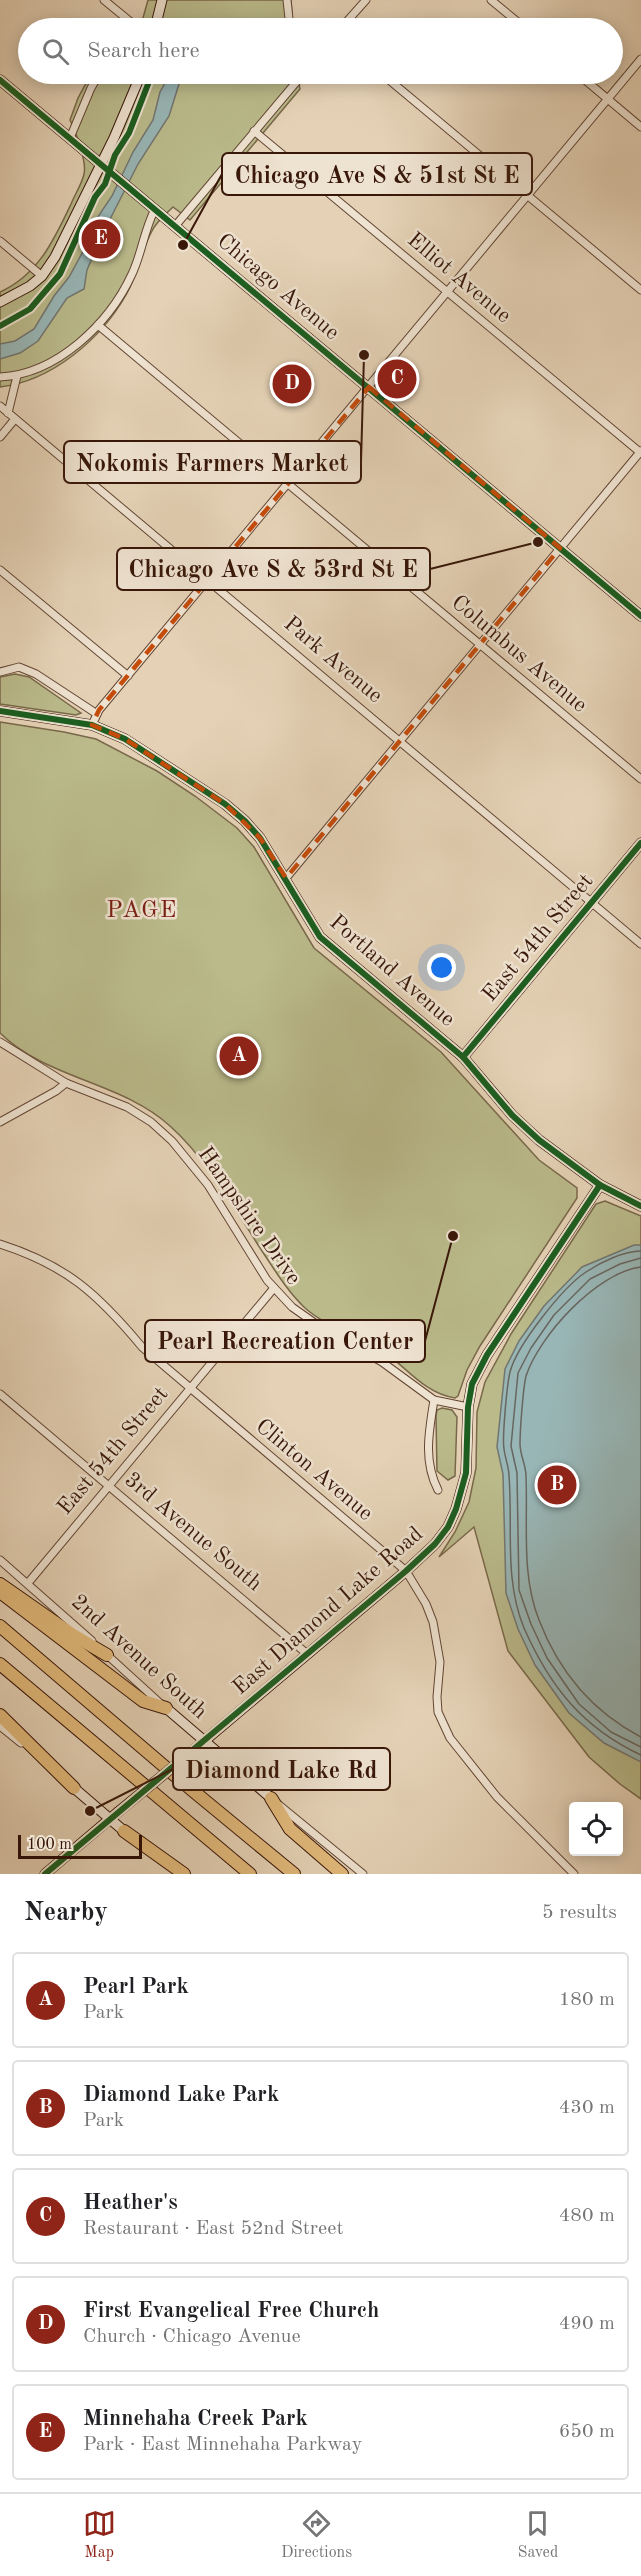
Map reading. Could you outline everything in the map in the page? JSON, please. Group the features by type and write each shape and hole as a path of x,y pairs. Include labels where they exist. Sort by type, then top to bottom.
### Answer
{"highway":[{"path":"0,1584 73,1635 107,1655"},
{"path":"0,1592 124,1688 144,1701 166,1707"},
{"path":"0,1626 294,1874"},
{"path":"0,1664 250,1874"},
{"path":"0,1715 74,1788"},
{"path":"271,1798 290,1828 342,1874"},
{"path":"124,1831 184,1874"}],"street":[{"path":"104,0 125,18"},
{"path":"158,18 162,0"},
{"path":"287,0 289,18"},
{"path":"350,18 366,0"},
{"path":"491,0 513,18"},
{"path":"623,81 641,59"},
{"name":"Chicago Avenue","path":"0,80 641,616"},
{"path":"70,138 93,84"},
{"path":"0,302 30,286 42,276 69,231 137,84"},
{"path":"176,225 294,84"},
{"path":"394,84 641,290"},
{"path":"590,84 641,127"},
{"path":"92,725 97,714 128,676 620,84"},
{"name":"Elliot Avenue","path":"254,131 641,452"},
{"path":"0,377 17,376 51,362 72,348 98,325 122,294 132,273 146,225 155,209"},
{"path":"0,241 42,276"},
{"name":"Columbus Avenue","path":"98,325 641,779"},
{"path":"8,413 17,376"},
{"name":"Park Avenue","path":"0,406 641,944"},
{"path":"0,436 15,419"},
{"path":"286,878 641,452"},
{"path":"0,570 128,676"},
{"path":"0,672 19,667 36,674 97,714"},
{"name":"Portland Avenue","path":"0,711 92,725 125,739 225,804 260,838 320,937 464,1057 512,1115 554,1152 600,1185 641,1206"},
{"name":"East 54th Street","path":"464,1057 641,843"},
{"name":"Hampshire Drive","path":"0,1042 66,1083 127,1107 151,1122 172,1141 208,1185 274,1288 308,1319 382,1362 434,1401 468,1407"},
{"path":"0,1122 56,1091 66,1083"},
{"name":"East Diamond Lake Road","path":"45,1874 406,1571 435,1544 448,1527 456,1509 466,1473 468,1407 472,1384 487,1355 600,1185"},
{"name":"Clinton Avenue","path":"0,1244 36,1256 78,1281 120,1321 142,1347 406,1571 434,1622 440,1662 438,1712 450,1738 497,1797 574,1874"},
{"name":"East 54th Street","path":"28,1583 274,1288"},
{"name":"3rd Avenue South","path":"0,1394 306,1653"},
{"path":"434,1401 428,1436 430,1475 438,1490"},
{"name":"2nd Avenue South","path":"0,1560 166,1707 200,1745 271,1798 363,1874"},
{"path":"0,1726 174,1874"}],"highlighted area":[{"path":"369,387 560,548 286,878 260,838 225,804 125,739 92,725 99,710"}],"green space":[{"path":"148,0 291,0 292,18 143,18"},
{"path":"86,84 299,84 300,89 190,220 173,207 159,221 148,239 126,295 116,311 89,342 56,367 19,383 0,387 0,292 13,285 35,266 58,231 82,182 84,162 70,120"},
{"path":"15,674 29,677 81,713 76,715 0,704 0,677"},
{"path":"0,722 96,739 157,771 237,828 254,847 314,948 441,1052 539,1160 577,1188 577,1198 480,1346 467,1370 458,1396 455,1398 433,1391 380,1349 322,1320 305,1308 278,1275 209,1170 170,1126 151,1111 130,1099 40,1061 0,1033"},
{"path":"605,1201 641,1216 641,1799 589,1757 508,1651 474,1527 439,1557 455,1532 469,1502 476,1468 477,1412 485,1382 511,1334 596,1204"},
{"path":"442,1408 452,1410 457,1417 455,1476 448,1480 437,1471 436,1416 437,1410"}],"water":[{"path":"164,84 179,84 169,116 138,164 102,235 87,270 84,289 67,298 38,341 20,353 0,359 0,344 15,341 34,329 54,296 69,277 86,246 95,221 112,196 133,152 153,120 160,92"},
{"path":"634,1245 641,1245 641,1762 604,1743 569,1713 535,1665 518,1629 506,1593 503,1474 497,1447 505,1369 519,1341 544,1306 582,1267"}],"cycle path":[{"path":"0,80 641,616"},
{"path":"0,326 30,309 60,274 95,197 105,184 115,155 129,133 148,84"},
{"path":"0,711 92,725 125,739 225,804 260,838 320,937 463,1057 512,1115 539,1140 600,1185 641,1206"},
{"path":"463,1057 641,843"},
{"path":"45,1874 406,1571 435,1544 448,1527 456,1509 466,1473 468,1407 472,1384 487,1355 600,1185"}],"place":[{"name":"Minnehaha Creek Park","path":"101,239"},
{"name":"Chicago Ave S & 51st St E","path":"183,245"},
{"name":"Nokomis Farmers Market","path":"364,355"},
{"name":"Heather's","path":"397,379"},
{"name":"First Evangelical Free Church","path":"292,384"},
{"name":"Chicago Ave S & 53rd St E","path":"538,542"},
{"name":"Pearl Park","path":"239,1056"},
{"name":"Pearl Recreation Center","path":"453,1236"},
{"name":"Diamond Lake Park","path":"557,1485"},
{"name":"Diamond Lake Rd","path":"90,1811"}],"district":[{"name":"PAGE","path":"142,911"}]}
